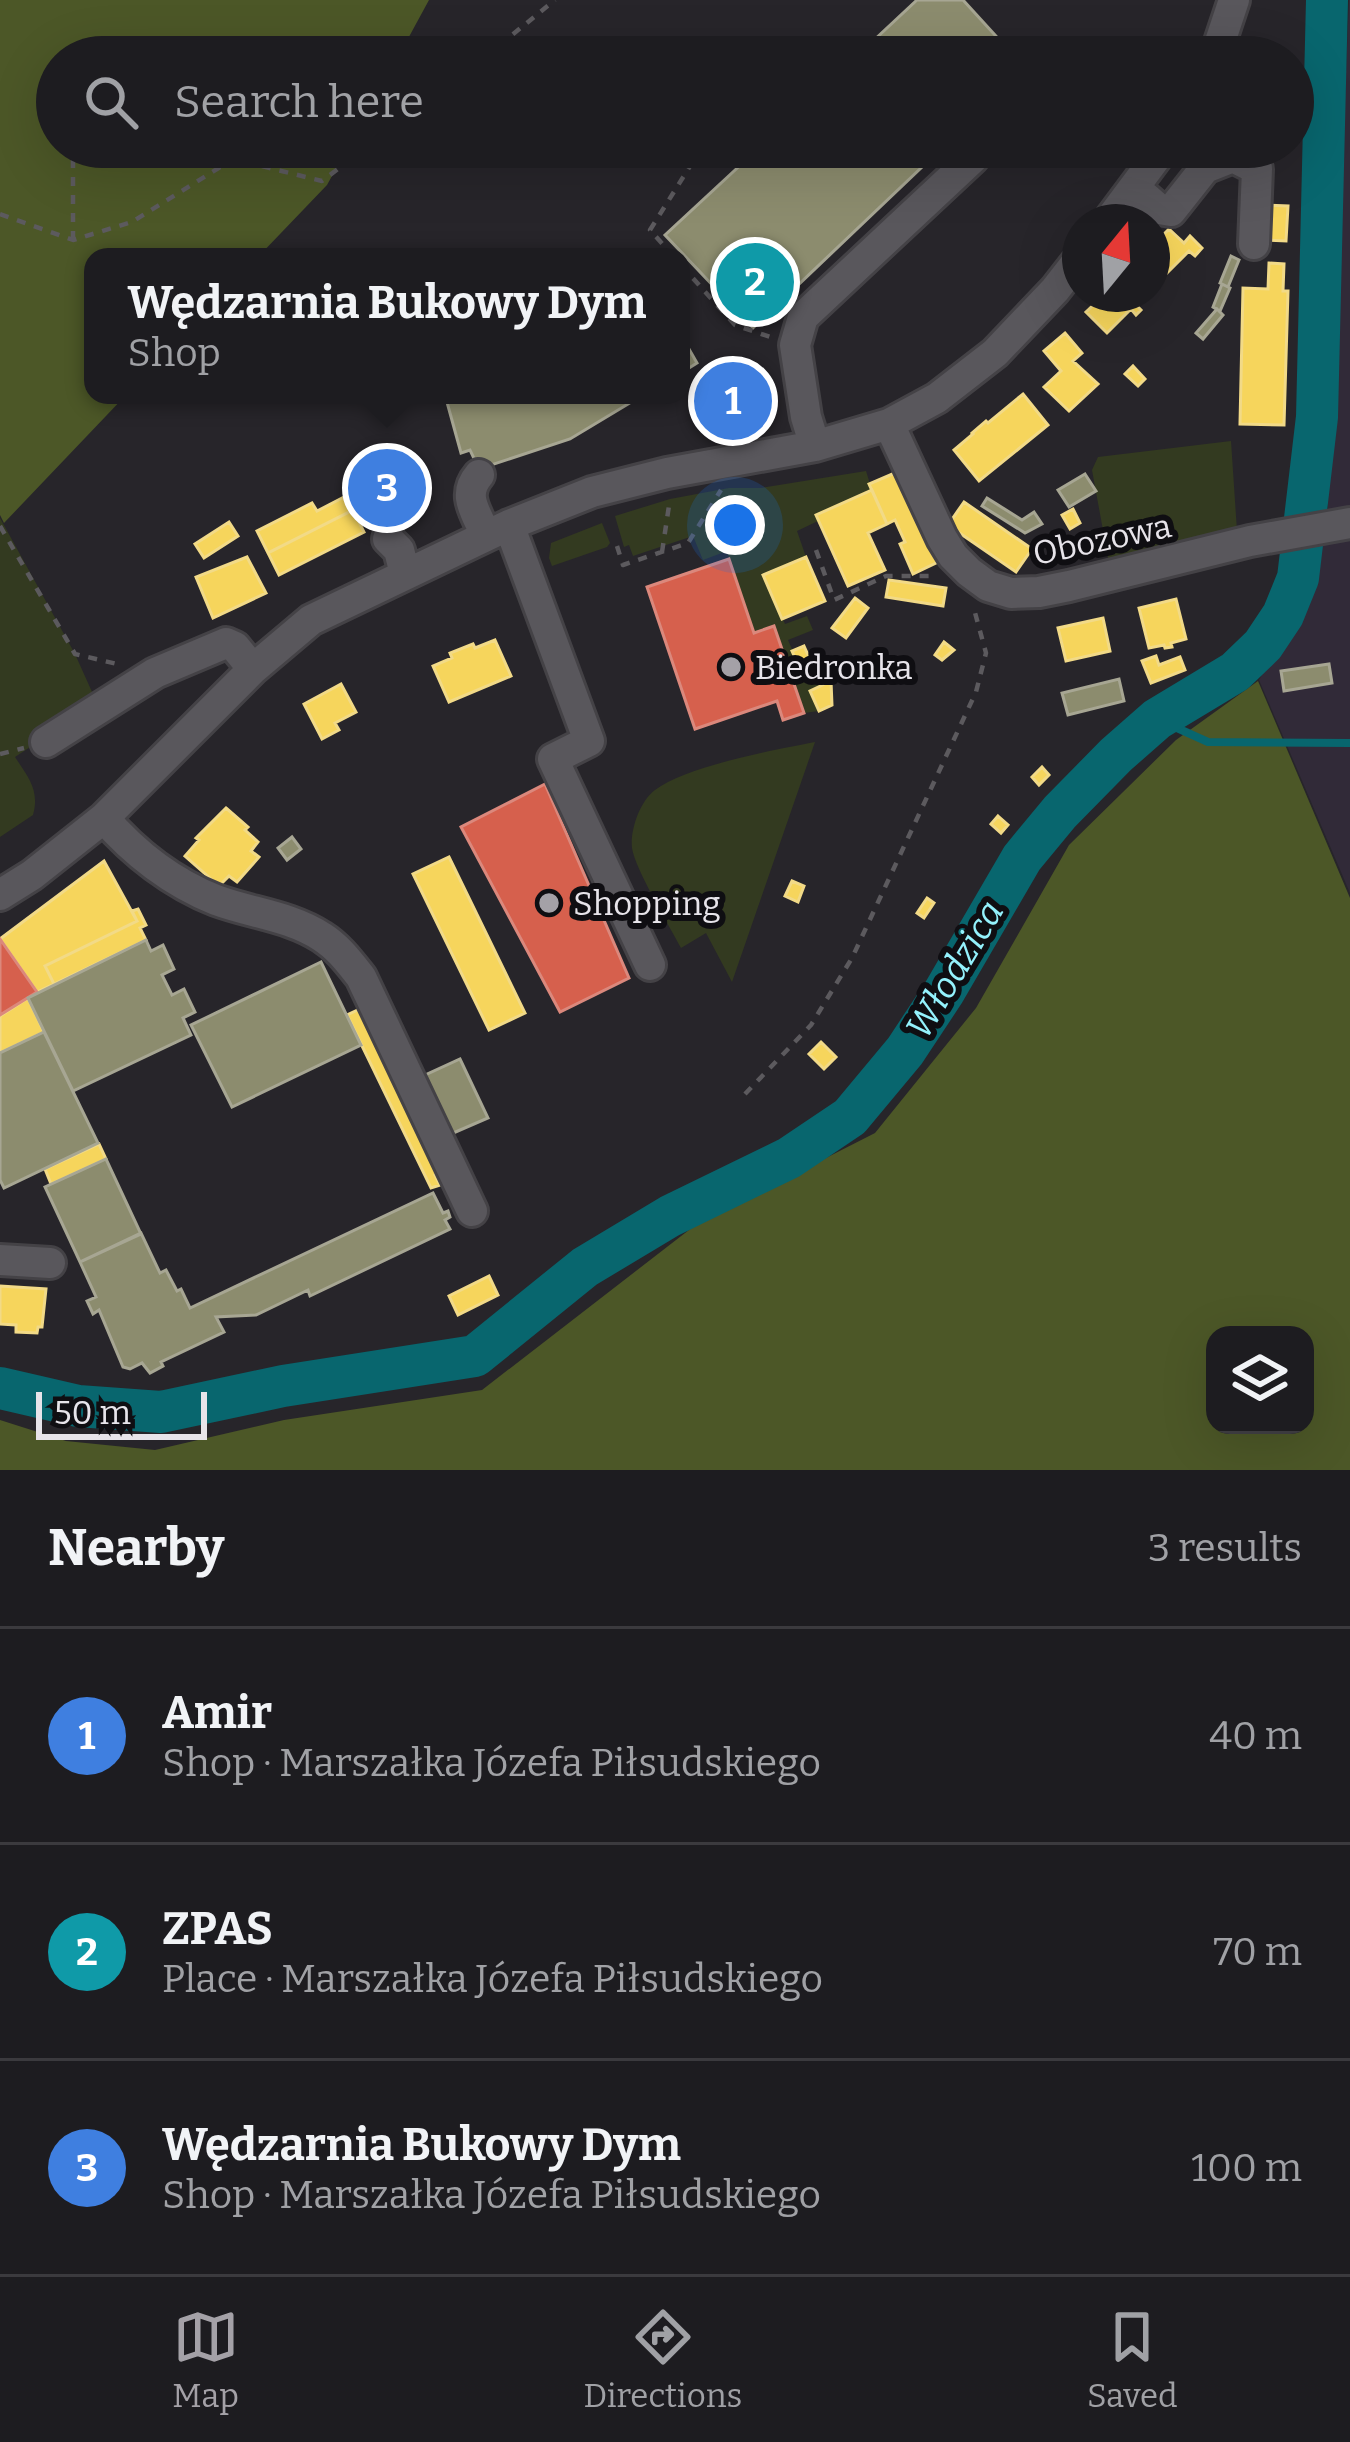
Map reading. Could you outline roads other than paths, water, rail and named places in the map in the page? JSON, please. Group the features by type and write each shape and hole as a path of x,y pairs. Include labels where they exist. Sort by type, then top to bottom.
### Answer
{"street":[{"path":"1223,36 1234,0"},
{"path":"815,446 795,345 802,317 962,168"},
{"path":"1122,204 1149,168"},
{"path":"1135,188 1159,209 1171,211 1204,168"},
{"path":"1254,244 1255,168"},
{"path":"0,895 104,818 253,669 311,620 592,492 668,472 815,446 889,424 937,398 995,353 1062,281"},
{"name":"Obozowa","path":"889,424 953,556 988,586 1011,592 1039,592 1339,524"},
{"path":"478,475 469,496 498,531 589,740 553,759 650,965"},
{"path":"388,539 399,550 405,574"},
{"path":"46,742 155,673 226,643 253,669"},
{"path":"104,818 128,847 191,888 320,935 341,952 361,977 472,1211"},
{"path":"0,1260 50,1264"}],"waterway":[{"name":"Włodzica","path":"0,1388 78,1406 161,1412 283,1386 475,1356 585,1267 670,1216 789,1158 850,1117 905,1051 1022,858 1060,812 1157,719 1235,672 1263,645 1283,615 1298,578 1317,417 1327,0"},
{"path":"1157,719 1208,742 1350,743"}],"place":[{"name":"ZPAS","path":"755,282"},
{"name":"Amir","path":"733,401"},
{"name":"Wędzarnia Bukowy Dym","path":"387,488"},
{"name":"Biedronka","path":"731,667"},
{"name":"Shopping","path":"549,903"}]}
